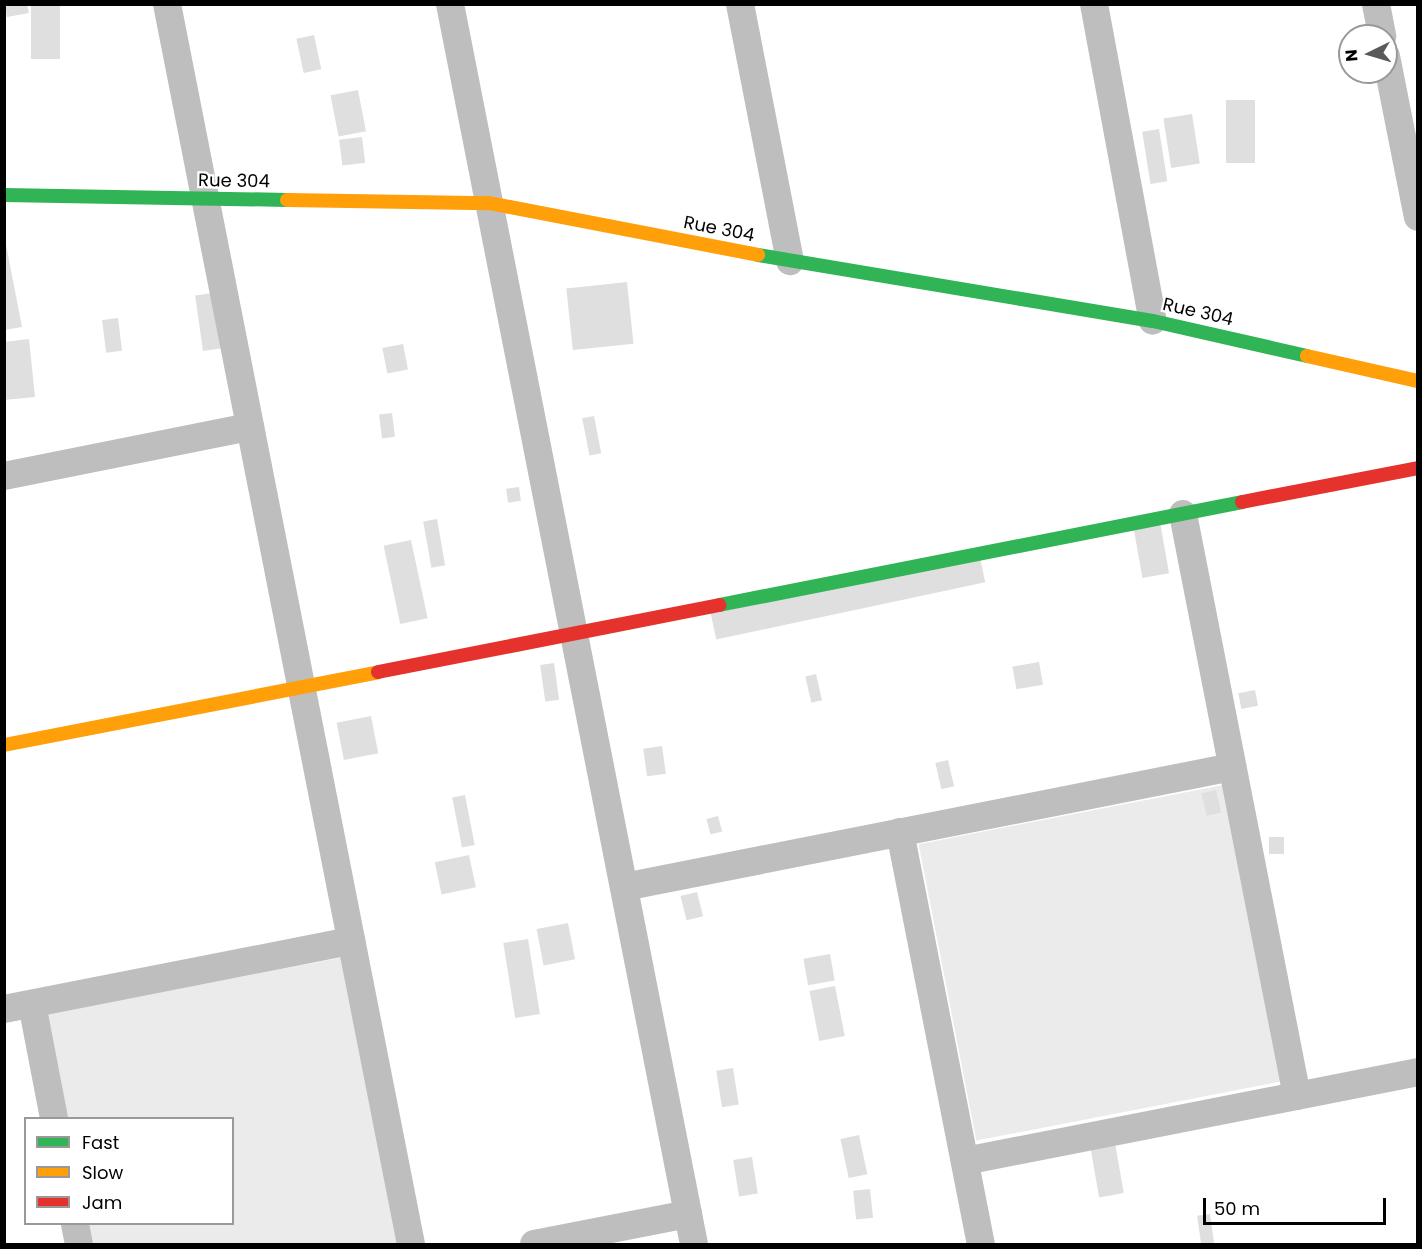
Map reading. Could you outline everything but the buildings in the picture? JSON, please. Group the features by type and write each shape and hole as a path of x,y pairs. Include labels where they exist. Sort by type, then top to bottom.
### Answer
{"street":[{"path":"167,4 411,1245"},
{"path":"450,4 694,1245"},
{"path":"740,4 790,261"},
{"path":"1094,4 1153,321"},
{"path":"1376,4 1380,24"},
{"path":"1392,84 1418,218"},
{"name":"Rue 304","path":"4,195 489,203 790,261 1153,321 1418,381"},
{"path":"4,476 250,427"},
{"path":"4,745 1418,468"},
{"path":"1183,514 1297,1096"},
{"path":"624,887 1232,767"},
{"path":"900,832 981,1245"},
{"path":"53,1117 18,1007 351,941"},
{"path":"965,1161 1418,1072"},
{"path":"534,1245 688,1214"},
{"path":"75,1225 79,1245"}],"shaded area":[{"path":"1223,785 1281,1081 976,1141 919,844"},
{"path":"350,956 404,1244 88,1244 85,1225 234,1225 234,1117 65,1117 45,1014"}],"traffic: fast":[{"path":"4,195 287,200"},
{"path":"758,255 1153,321 1307,356"},
{"path":"719,605 1242,502"}],"traffic: slow":[{"path":"287,200 489,203 758,255"},
{"path":"1307,356 1418,381"},
{"path":"4,745 378,672"}],"traffic: jam":[{"path":"1242,502 1418,468"},
{"path":"378,672 719,605"}]}
